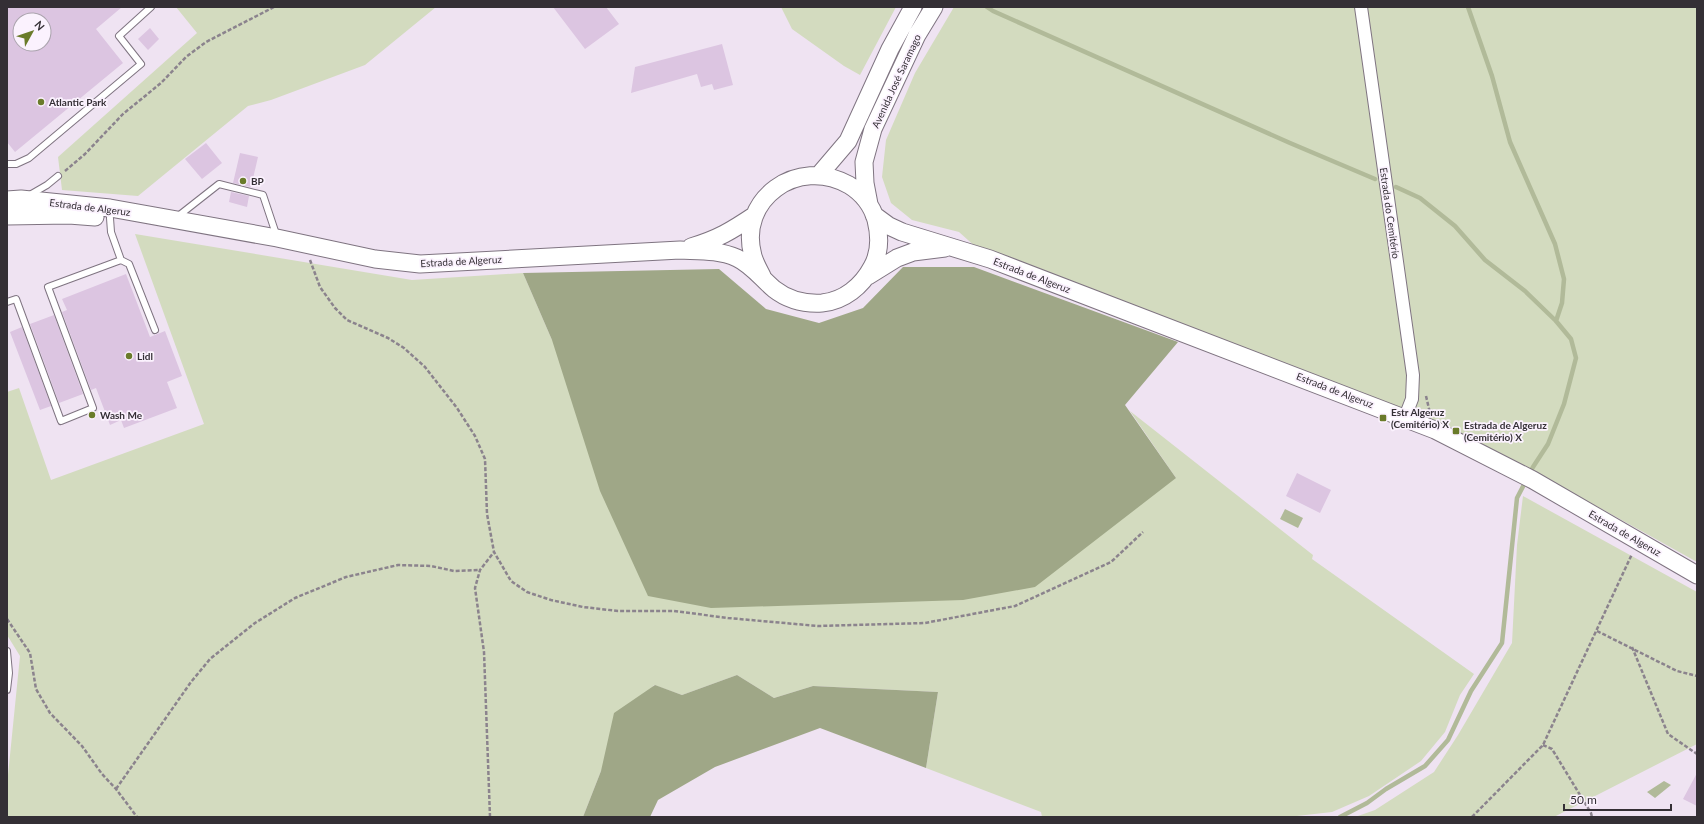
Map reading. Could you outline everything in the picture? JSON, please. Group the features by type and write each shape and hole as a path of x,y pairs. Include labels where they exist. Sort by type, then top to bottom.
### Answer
{"main road":[{"name":"Avenida José Saramago","path":"819,175 848,141 890,49 913,7"},
{"name":"Avenida José Saramago","path":"872,210 865,183 864,162 873,129 917,35 934,7"},
{"name":"Estrada de Algeruz","path":"762,276 753,257 750,236 755,215 765,198 780,185 799,176 819,175 838,179 856,190 872,210 888,226 902,232 990,259 1405,417 1435,430 1528,478 1697,575"},
{"name":"Estrada de Algeruz","path":"14,200 110,208 277,238 375,259 420,264 680,250 728,254 739,259 762,276 774,289 789,298 812,303 824,303 840,298 856,289 867,276 875,262 879,247 878,231 872,210"},
{"name":"Estrada de Algeruz","path":"7,216 69,215 173,220"},
{"name":"Estrada de Algeruz","path":"680,250 715,240 755,215"},
{"name":"Estrada de Algeruz","path":"867,276 897,258 913,252 953,248"}],"street":[{"name":"Estrada do Cemitério","path":"1361,7 1413,375 1412,400 1405,417"}],"lane":[{"path":"7,164 16,164 29,158 142,64 119,36 151,7"},
{"path":"14,200 47,185 58,176"},
{"path":"173,220 219,184 263,195 277,238"},
{"path":"110,218 110,232 121,260"},
{"path":"7,302 16,299 61,421 93,408 48,287 121,260 130,264 155,330"},
{"path":"7,651 9,673 7,690"}],"path":[{"path":"58,176 86,154 123,114 161,83 186,57 206,42 274,7"},
{"path":"304,245 320,287 335,308 347,320 388,338 404,348 425,367 457,408 475,436 485,459 487,514 494,552 511,581 526,592 551,600 583,607 618,611 674,611 728,618 818,626 869,626 925,623 1015,606 1111,562 1142,532"},
{"path":"1472,817 1543,745 1638,541"},
{"path":"490,817 484,652 475,588 480,570 494,552"},
{"path":"116,789 191,682 210,659 255,623 295,598 346,577 398,564 431,566 454,571 480,570"},
{"path":"7,619 30,653 36,689 50,713 82,746 102,774 116,789 137,817"},
{"path":"1597,631 1677,671 1697,676"},
{"path":"1632,648 1668,734 1697,754"},
{"path":"1543,745 1552,749 1592,817"}],"shaded area":[{"path":"176,7 436,7 365,65 271,100 248,106 138,196 62,190 58,157 197,33"},
{"path":"781,7 896,7 860,75 844,66 792,29"},
{"path":"954,7 1697,7 1697,562 1537,473 978,249 959,232 912,220 891,203 882,177 886,140 915,73"},
{"path":"135,234 412,280 523,273 552,340 1176,478 1130,411 1313,555 1312,559 1474,674 1460,695 1445,732 1421,761 1369,796 1332,812 1288,817 1042,817 1041,812 926,768 938,692 813,686 774,698 737,675 682,695 654,685 601,771 583,817 7,817 7,785 20,656 7,635 7,392 19,388 51,480 204,424"},
{"path":"903,267 974,267 1178,342 1125,405 1176,478 1035,587 963,600 711,608 648,596 600,491 552,340 523,273 719,269 766,309 819,323 863,308"},
{"path":"1523,496 1697,592 1697,744 1554,817 1355,817 1375,810 1434,772 1458,735 1512,643 1517,545"},
{"path":"1285,509 1303,518 1298,528 1280,519"},
{"path":"737,675 774,698 813,686 938,692 926,768 820,728 715,767 658,800 650,817 583,817 601,771 614,713 655,685 682,695"},
{"path":"1664,781 1671,785 1655,798 1647,792"}],"building":[{"name":"Atlantic Park","path":"7,7 122,7 96,29 123,63 15,152 7,142"},
{"path":"553,7 606,7 619,24 585,49"},
{"path":"150,28 159,39 148,50 138,39"},
{"path":"722,44 733,85 714,90 712,84 701,87 697,74 631,93 635,67"},
{"path":"206,143 222,163 202,179 185,159"},
{"path":"240,153 258,157 251,187 233,183"},
{"path":"231,192 249,196 247,207 229,202"},
{"name":"Lidl","path":"126,274 150,337 165,331 182,376 167,382 177,408 124,428 121,420 110,425 96,388 91,390 62,312 67,310 62,299"},
{"path":"54,315 83,394 59,403 30,324"},
{"path":"22,327 51,406 40,410 10,332"},
{"path":"1297,473 1331,490 1320,513 1286,496"},
{"path":"1697,773 1697,806 1683,799"}],"waterway":[{"path":"987,7 1290,143 1375,179"},
{"path":"1468,7 1492,76 1510,142 1555,244 1564,279 1562,303 1556,321"},
{"path":"1340,817 1367,803 1386,789 1425,766 1448,740 1471,691 1502,643 1517,498 1533,467 1548,444 1564,404 1576,358 1571,339 1556,321 1525,291 1485,260 1455,226 1420,198 1396,187"}],"place":[{"name":"Atlantic Park","path":"41,102"},
{"name":"BP","path":"243,181"},
{"name":"Lidl","path":"129,356"},
{"name":"Wash Me","path":"92,415"},
{"name":"Estr Algeruz (Cemitério) X","path":"1383,418"},
{"name":"Estrada de Algeruz (Cemitério) X","path":"1456,431"}]}
